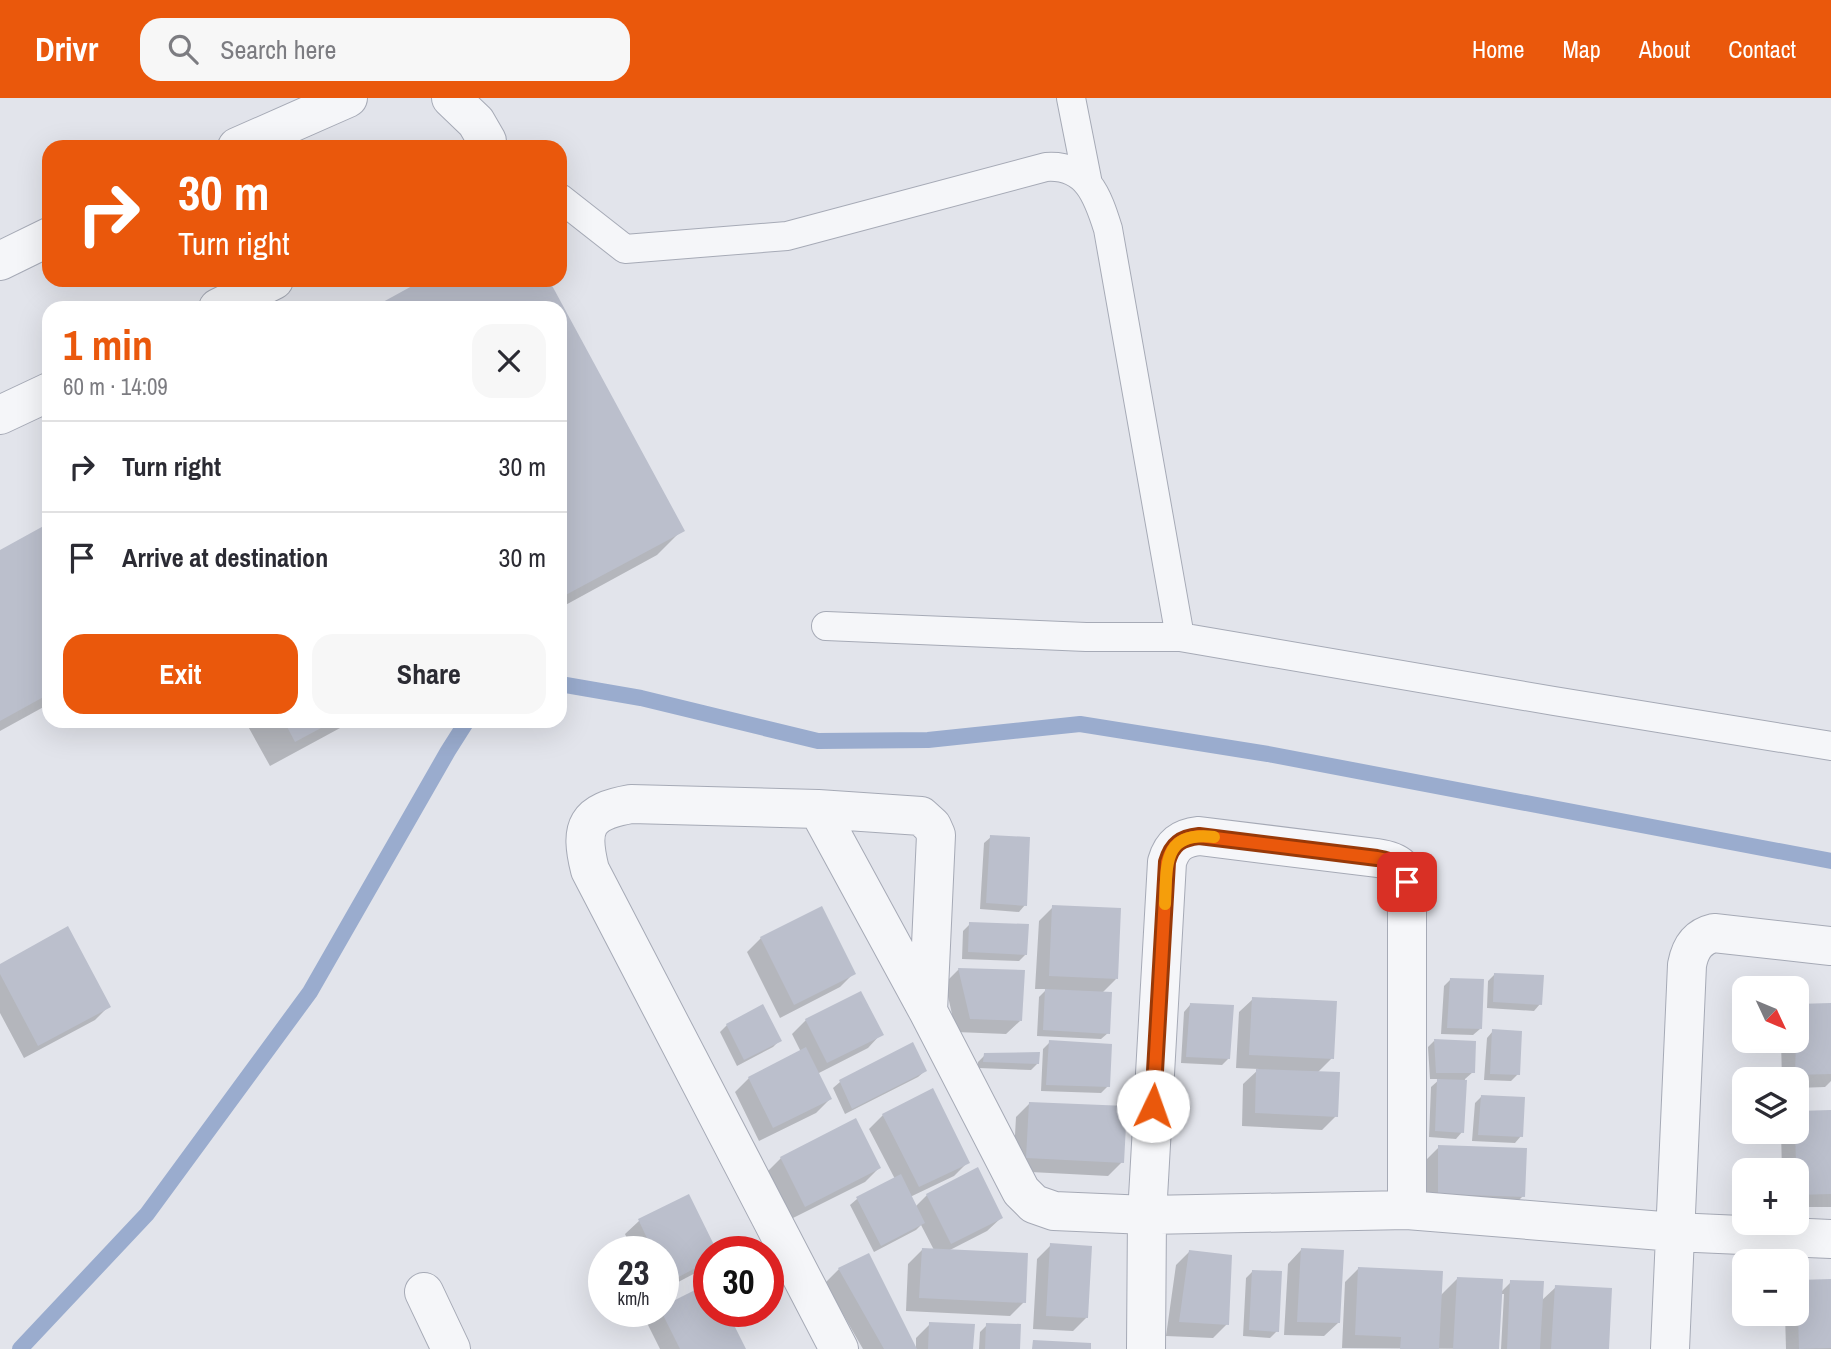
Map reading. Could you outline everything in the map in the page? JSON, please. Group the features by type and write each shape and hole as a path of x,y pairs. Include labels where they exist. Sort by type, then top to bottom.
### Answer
{"street":[{"path":"253,140 348,98"},
{"path":"452,98 476,122 485,140"},
{"path":"0,261 42,240"},
{"path":"232,301 260,287"},
{"path":"1,411 42,395"},
{"path":"839,1349 590,870 584,834 589,822 607,809 631,804 818,809 915,815 927,820 934,830 936,842 928,1012"},
{"path":"818,809 1021,1191 1030,1202 1054,1211 1147,1214 1407,1210 1674,1232 1831,1239"},
{"path":"1146,1349 1147,1214 1167,862 1175,845 1189,837 1199,836 1393,861 1406,873 1407,1210"},
{"path":"1670,1349 1686,965 1689,953 1701,938 1714,933 1831,946"},
{"path":"424,1292 451,1349"}],"lane":[{"path":"1071,98 1088,184"},
{"path":"567,203 625,249 787,236 1046,167 1057,166 1071,170 1096,194 1108,229 1180,636"},
{"path":"826,625 1086,638 1180,636 1831,746"}],"building":[{"path":"410,287 553,287 560,301 385,301"},
{"path":"567,313 685,531 567,594"},
{"path":"42,527 42,698 0,721 0,550"},
{"path":"288,728 321,728 295,742"},
{"path":"990,835 1030,837 1027,906 986,903"},
{"path":"1052,905 1121,908 1118,979 1049,976"},
{"path":"822,906 856,974 794,1005 760,937"},
{"path":"969,922 1029,924 1027,955 968,952"},
{"path":"68,926 111,1007 38,1046 0,974 0,964"},
{"path":"958,968 1025,970 1022,1021 970,1019"},
{"path":"1494,973 1544,975 1542,1005 1493,1002"},
{"path":"1450,978 1484,979 1482,1029 1447,1028"},
{"path":"1045,989 1112,992 1110,1034 1043,1030"},
{"path":"861,991 884,1035 827,1063 805,1019"},
{"path":"1252,997 1337,1001 1334,1059 1249,1055"},
{"path":"1190,1003 1234,1005 1230,1059 1186,1057"},
{"path":"1831,1003 1831,1074 1809,1075 1809,1067 1795,1067 1796,1054 1810,1054 1810,1004"},
{"path":"763,1004 782,1041 744,1060 726,1024"},
{"path":"1492,1029 1522,1031 1520,1075 1490,1074"},
{"path":"1434,1039 1476,1041 1475,1073 1436,1073"},
{"path":"1049,1040 1112,1044 1110,1087 1046,1085"},
{"path":"913,1042 927,1071 852,1109 839,1080"},
{"path":"806,1047 832,1099 773,1128 748,1077"},
{"path":"1040,1052 1039,1064 983,1062 984,1053"},
{"path":"1256,1069 1340,1072 1338,1117 1255,1113"},
{"path":"1437,1079 1467,1080 1464,1133 1435,1131"},
{"path":"933,1088 970,1163 919,1187 882,1114"},
{"path":"1481,1095 1525,1097 1523,1137 1478,1135"},
{"path":"1029,1102 1127,1106 1124,1163 1026,1158"},
{"path":"1831,1110 1831,1194 1809,1195 1809,1158 1796,1158 1795,1144 1809,1144 1809,1111"},
{"path":"856,1118 881,1168 805,1207 780,1157"},
{"path":"1438,1145 1527,1148 1525,1197 1438,1194"},
{"path":"978,1167 1003,1218 951,1244 926,1194"},
{"path":"901,1174 925,1223 881,1246 856,1197"},
{"path":"689,1194 710,1236 693,1236 693,1269 679,1277 679,1236 646,1236 638,1219"},
{"path":"1050,1243 1092,1246 1088,1318 1046,1316"},
{"path":"922,1248 1028,1253 1026,1303 919,1298"},
{"path":"1301,1248 1344,1250 1340,1323 1297,1322"},
{"path":"1189,1250 1232,1255 1229,1325 1179,1322"},
{"path":"869,1253 917,1349 884,1349 838,1268"},
{"path":"1358,1267 1443,1271 1439,1349 1400,1349 1401,1337 1355,1335"},
{"path":"1252,1270 1282,1271 1279,1332 1249,1330"},
{"path":"1457,1277 1503,1279 1499,1349 1453,1349"},
{"path":"1831,1279 1831,1348 1799,1349 1798,1326 1809,1326 1809,1280"},
{"path":"1510,1280 1544,1281 1540,1349 1507,1349"},
{"path":"1555,1285 1612,1288 1609,1349 1551,1349"},
{"path":"693,1291 693,1327 735,1327 746,1349 680,1349 669,1327 679,1327 679,1298"},
{"path":"929,1322 975,1324 973,1349 928,1349"},
{"path":"986,1323 1021,1324 1020,1349 985,1349"},
{"path":"1033,1340 1091,1343 1091,1349 1032,1349"}],"waterway":[{"path":"567,685 641,698 818,741 928,740 1080,724 1268,754 1831,861"},
{"path":"20,1349 147,1214 310,992 463,728"}],"slow traffic":[{"path":"1165,904 1167,862 1175,845 1189,837 1214,837"}],"route":[{"path":"1153,1106 1167,862 1175,845 1189,837 1199,836 1377,858 1398,863 1406,873 1407,882"}]}
